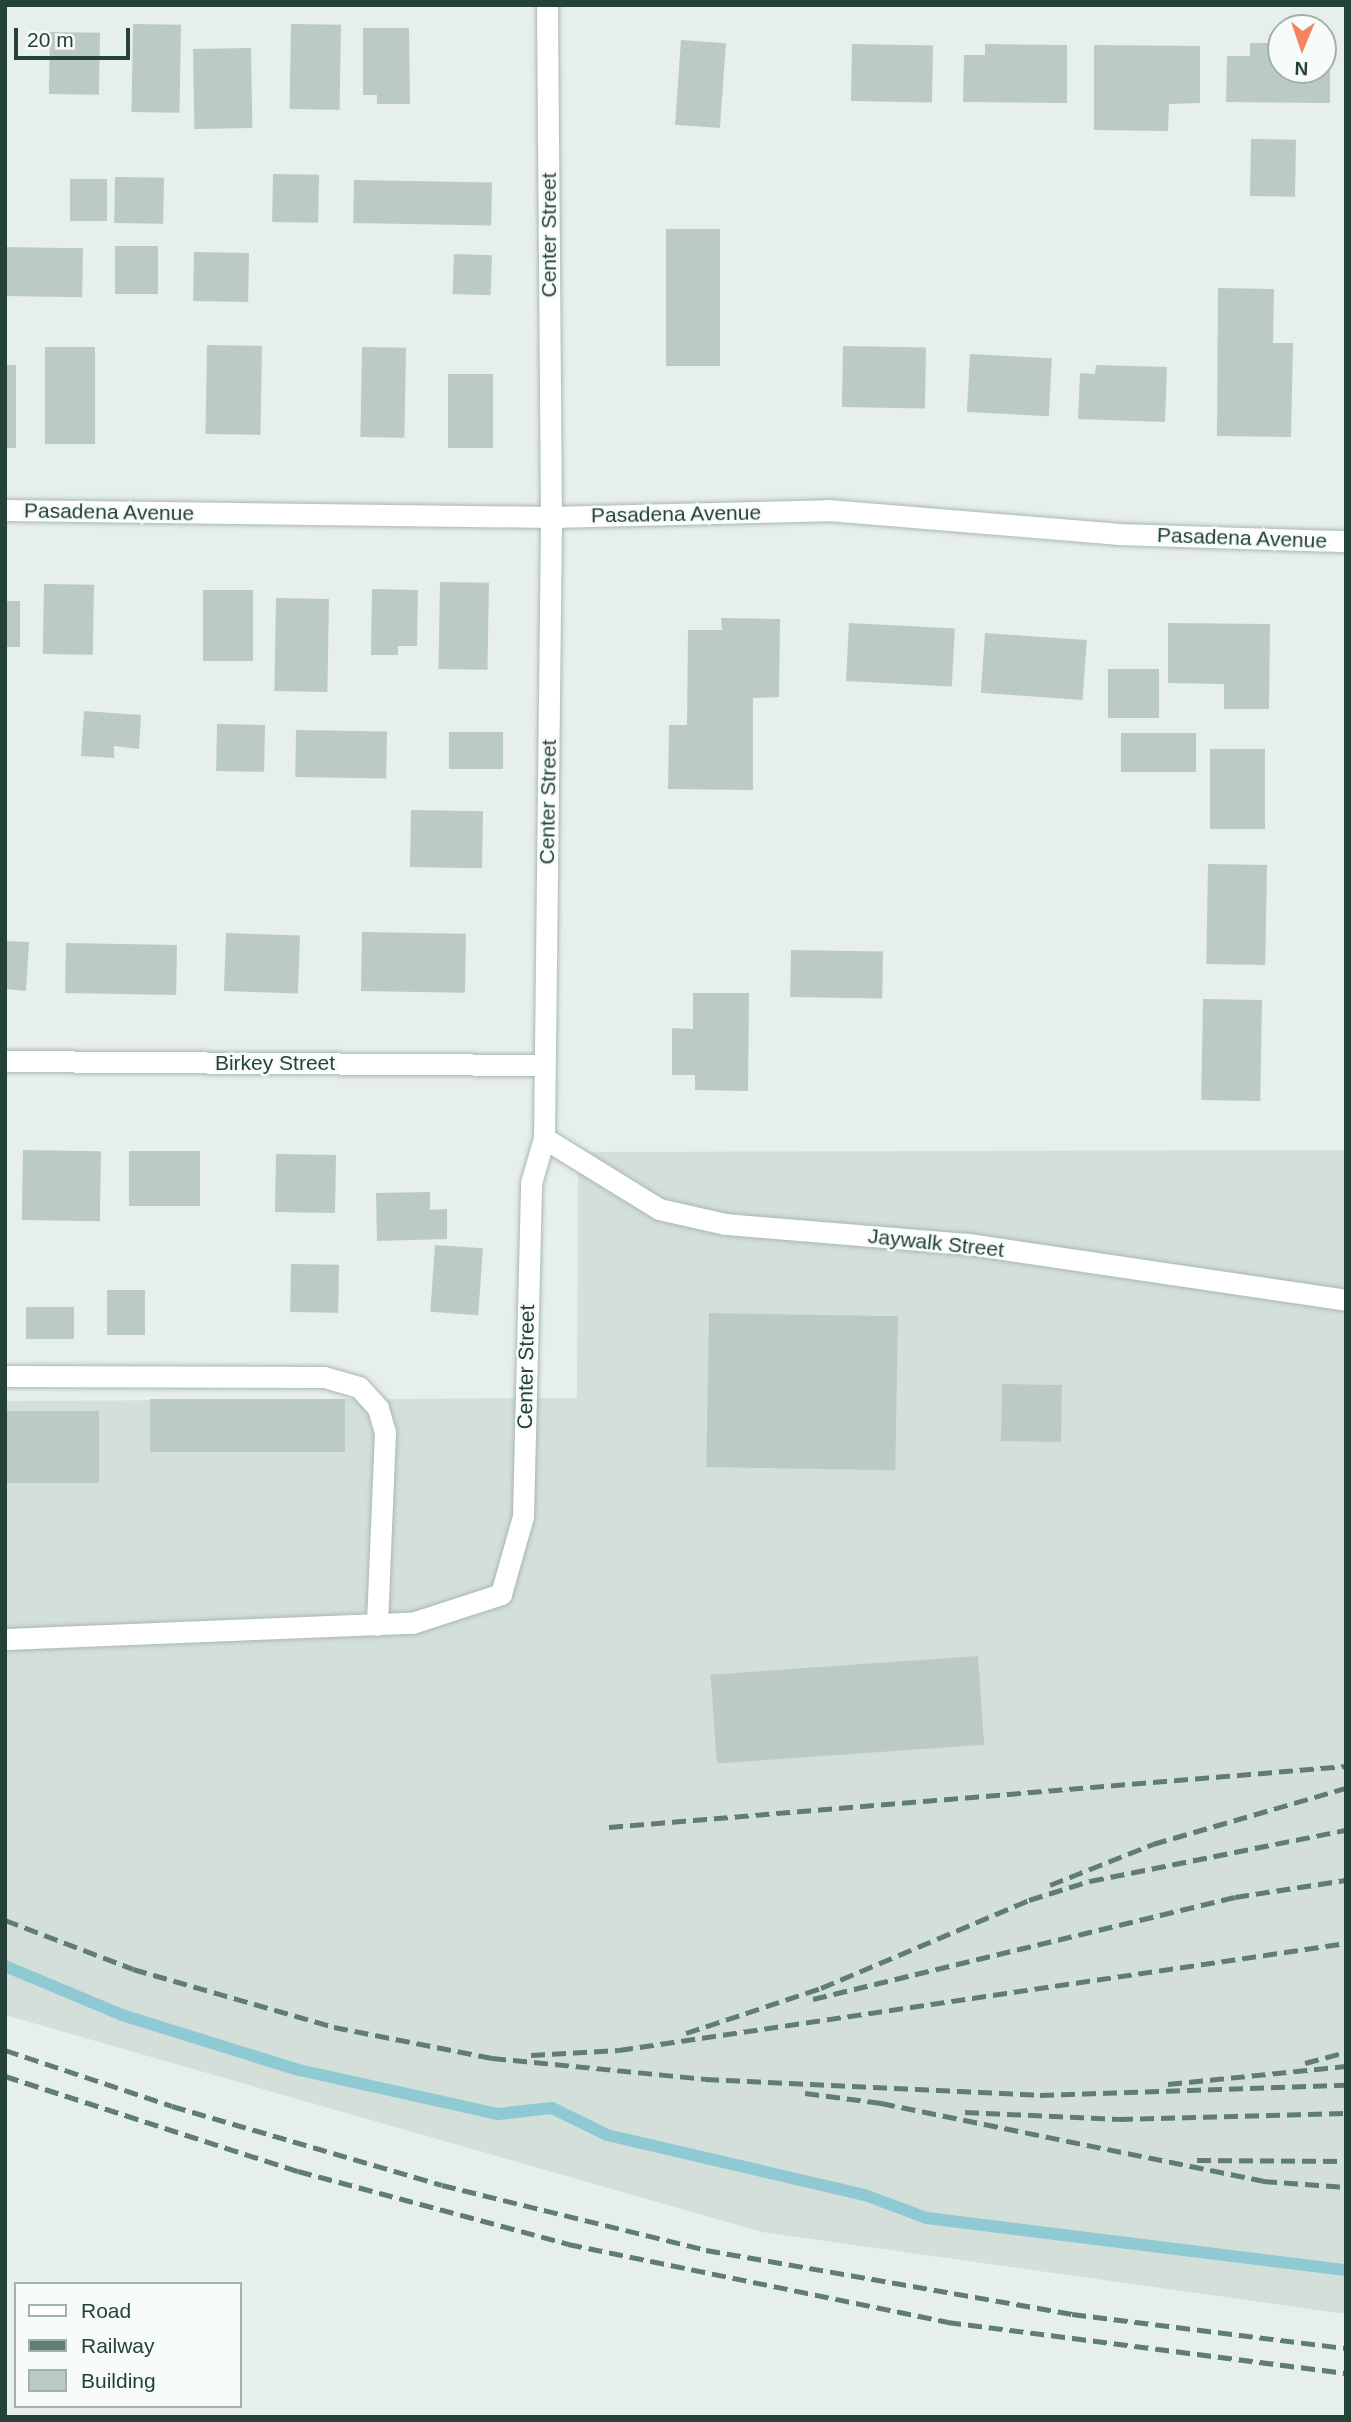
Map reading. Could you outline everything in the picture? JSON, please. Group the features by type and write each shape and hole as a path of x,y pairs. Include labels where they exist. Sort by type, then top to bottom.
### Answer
{"street":[{"name":"Center Street","path":"377,1625 412,1623 501,1594 523,1516 531,1183 544,1138 551,517 547,5"},
{"name":"Pasadena Avenue","path":"5,510 551,517 828,510 1117,534 1346,541"},
{"name":"Birkey Street","path":"5,1061 544,1065"},
{"name":"Jaywalk Street","path":"544,1138 659,1209 725,1223 968,1244 1346,1300"},
{"path":"5,1376 324,1377 359,1387 378,1408 384,1432 377,1625 5,1639"}],"shaded area":[{"path":"1346,1150 1346,2314 762,2232 5,2015 5,1401 577,1398 578,1152"}],"building":[{"path":"133,24 181,25 179,113 131,112"},
{"path":"291,24 341,25 340,110 290,109"},
{"path":"363,28 409,28 410,104 377,104 377,95 363,95"},
{"path":"50,32 100,33 99,95 49,94"},
{"path":"681,40 726,43 720,128 675,125"},
{"path":"1250,43 1267,43 1267,84 1330,84 1330,103 1226,102 1227,56 1250,56"},
{"path":"852,44 933,45 932,102 851,101"},
{"path":"985,44 1067,45 1067,103 963,102 964,55 985,55"},
{"path":"1094,45 1200,46 1200,103 1169,104 1168,131 1094,130"},
{"path":"251,48 252,128 194,129 193,49"},
{"path":"1251,139 1296,140 1295,197 1250,196"},
{"path":"273,174 319,175 318,223 272,222"},
{"path":"115,177 164,178 163,224 114,223"},
{"path":"70,179 107,179 107,221 70,221"},
{"path":"354,180 492,182 491,225 353,223"},
{"path":"666,229 720,229 720,366 666,366"},
{"path":"115,246 158,246 158,294 115,294"},
{"path":"5,247 83,248 82,297 5,296"},
{"path":"194,252 249,253 248,302 193,301"},
{"path":"454,254 492,255 491,295 453,294"},
{"path":"1218,288 1274,289 1273,343 1293,343 1291,437 1217,436"},
{"path":"207,345 262,346 260,435 205,434"},
{"path":"843,346 926,347 925,408 842,407"},
{"path":"45,347 95,347 95,444 45,444"},
{"path":"362,347 406,348 404,438 360,437"},
{"path":"970,354 1052,358 1049,416 967,412"},
{"path":"5,365 16,365 16,448 5,448"},
{"path":"1096,365 1167,367 1165,422 1078,419 1080,373 1095,374"},
{"path":"448,374 493,374 493,448 448,448"},
{"path":"440,582 489,583 487,670 438,669"},
{"path":"44,584 94,585 93,655 43,654"},
{"path":"372,589 418,590 417,646 398,646 398,655 371,655"},
{"path":"203,590 253,590 253,661 203,661"},
{"path":"276,598 329,599 327,692 274,691"},
{"path":"5,601 20,601 20,647 5,647"},
{"path":"721,618 780,619 779,697 753,698 753,790 668,789 669,725 687,725 688,630 722,630"},
{"path":"849,623 955,629 952,686 846,681"},
{"path":"1168,623 1270,624 1269,709 1224,709 1224,684 1168,683"},
{"path":"985,633 1087,640 1083,700 981,693"},
{"path":"1108,669 1159,669 1159,718 1108,718"},
{"path":"84,711 141,715 139,749 114,746 114,758 81,756"},
{"path":"217,724 265,725 264,772 216,771"},
{"path":"296,730 387,732 386,779 295,777"},
{"path":"449,732 503,732 503,769 449,769"},
{"path":"1121,733 1196,733 1196,772 1121,772"},
{"path":"1210,749 1265,749 1265,829 1210,829"},
{"path":"411,810 483,811 482,868 410,867"},
{"path":"1208,864 1267,865 1265,965 1206,964"},
{"path":"362,932 466,934 465,993 361,991"},
{"path":"226,933 300,936 298,994 224,991"},
{"path":"5,941 29,942 26,991 5,989"},
{"path":"66,943 177,945 176,995 65,993"},
{"path":"791,950 883,952 882,999 790,997"},
{"path":"693,993 749,993 748,1091 695,1090 695,1075 672,1075 672,1028 693,1029"},
{"path":"1203,999 1262,1000 1260,1101 1201,1100"},
{"path":"23,1150 101,1151 100,1221 22,1220"},
{"path":"129,1151 200,1151 200,1206 129,1206"},
{"path":"276,1154 336,1155 335,1213 275,1212"},
{"path":"430,1192 430,1210 447,1209 447,1239 377,1241 376,1193"},
{"path":"435,1245 483,1248 478,1315 430,1312"},
{"path":"291,1264 339,1265 338,1313 290,1312"},
{"path":"107,1290 145,1290 145,1335 107,1335"},
{"path":"26,1307 74,1307 74,1339 26,1339"},
{"path":"709,1313 898,1316 895,1470 706,1467"},
{"path":"1002,1384 1062,1385 1061,1442 1001,1441"},
{"path":"150,1399 345,1399 345,1452 150,1452"},
{"path":"5,1411 99,1411 99,1483 5,1483"},
{"path":"978,1656 984,1745 717,1763 711,1675"}],"waterway":[{"path":"5,1966 122,2015 299,2070 498,2114 552,2108 607,2135 865,2195 927,2218 1346,2270"}],"railway":[{"path":"609,1827 1346,1766"},
{"path":"1050,1885 1153,1844 1346,1788"},
{"path":"686,2033 821,1988 1029,1900 1090,1881 1346,1830"},
{"path":"813,1999 1235,1897 1346,1880"},
{"path":"5,1920 133,1969 334,2027 492,2058 705,2079 1040,2095 1346,2085"},
{"path":"531,2055 619,2050 1346,1943"},
{"path":"5,2050 172,2106 442,2185 706,2250 1072,2314 1346,2348"},
{"path":"1305,2063 1346,2052"},
{"path":"1168,2084 1346,2066"},
{"path":"5,2076 298,2171 568,2244 947,2322 1346,2373"},
{"path":"805,2093 881,2103 1263,2181 1346,2187"},
{"path":"965,2112 1119,2119 1346,2113"},
{"path":"1197,2160 1346,2161"}]}
